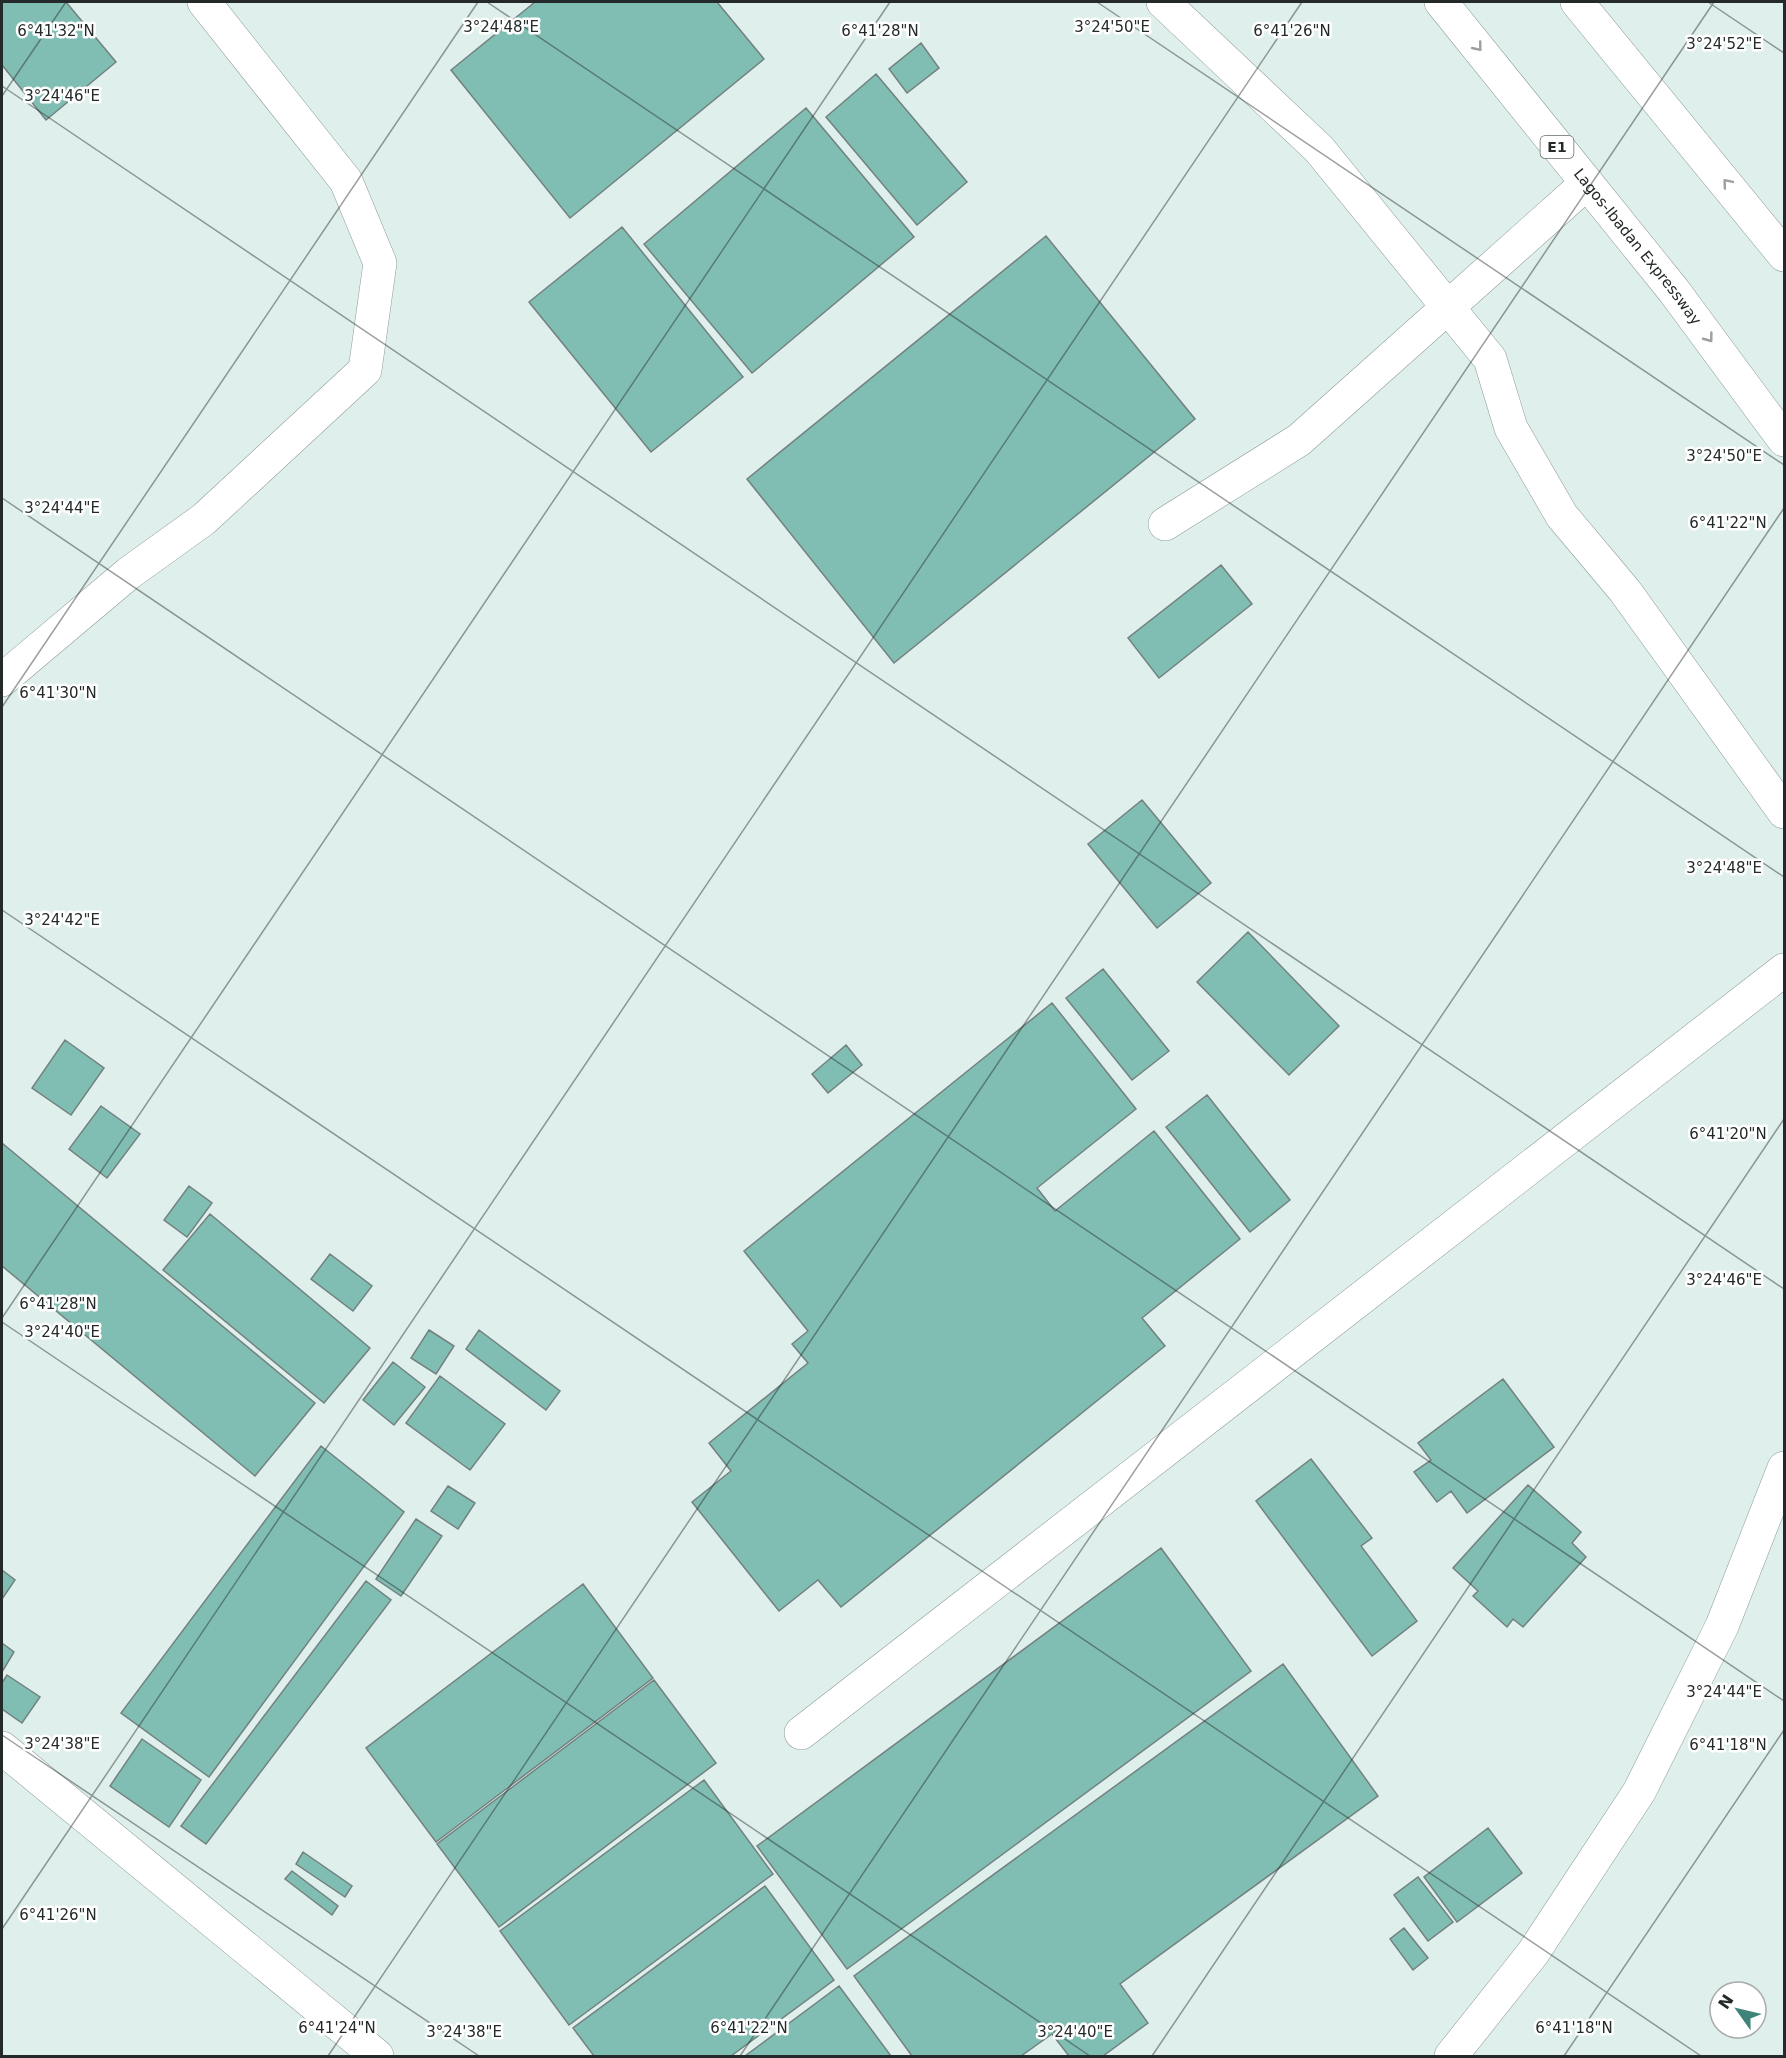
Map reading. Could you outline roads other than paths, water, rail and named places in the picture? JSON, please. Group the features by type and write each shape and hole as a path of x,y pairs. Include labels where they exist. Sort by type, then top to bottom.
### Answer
{"main road":[{"path":"2,680 129,573 204,519 365,370 380,263 346,181 204,2"},
{"path":"1163,2 1319,149 1490,359 1511,428 1562,516 1625,591 1785,812"},
{"name":"Lagos-Ibadan Expressway","path":"1441,2 1674,291 1785,440"},
{"path":"1583,4 1785,255"},
{"path":"1165,524 1299,440 1587,183"},
{"path":"801,1733 1785,970"},
{"path":"1451,2056 1533,1953 1639,1792 1722,1626 1785,1468"},
{"path":"2,1748 377,2056"}]}
